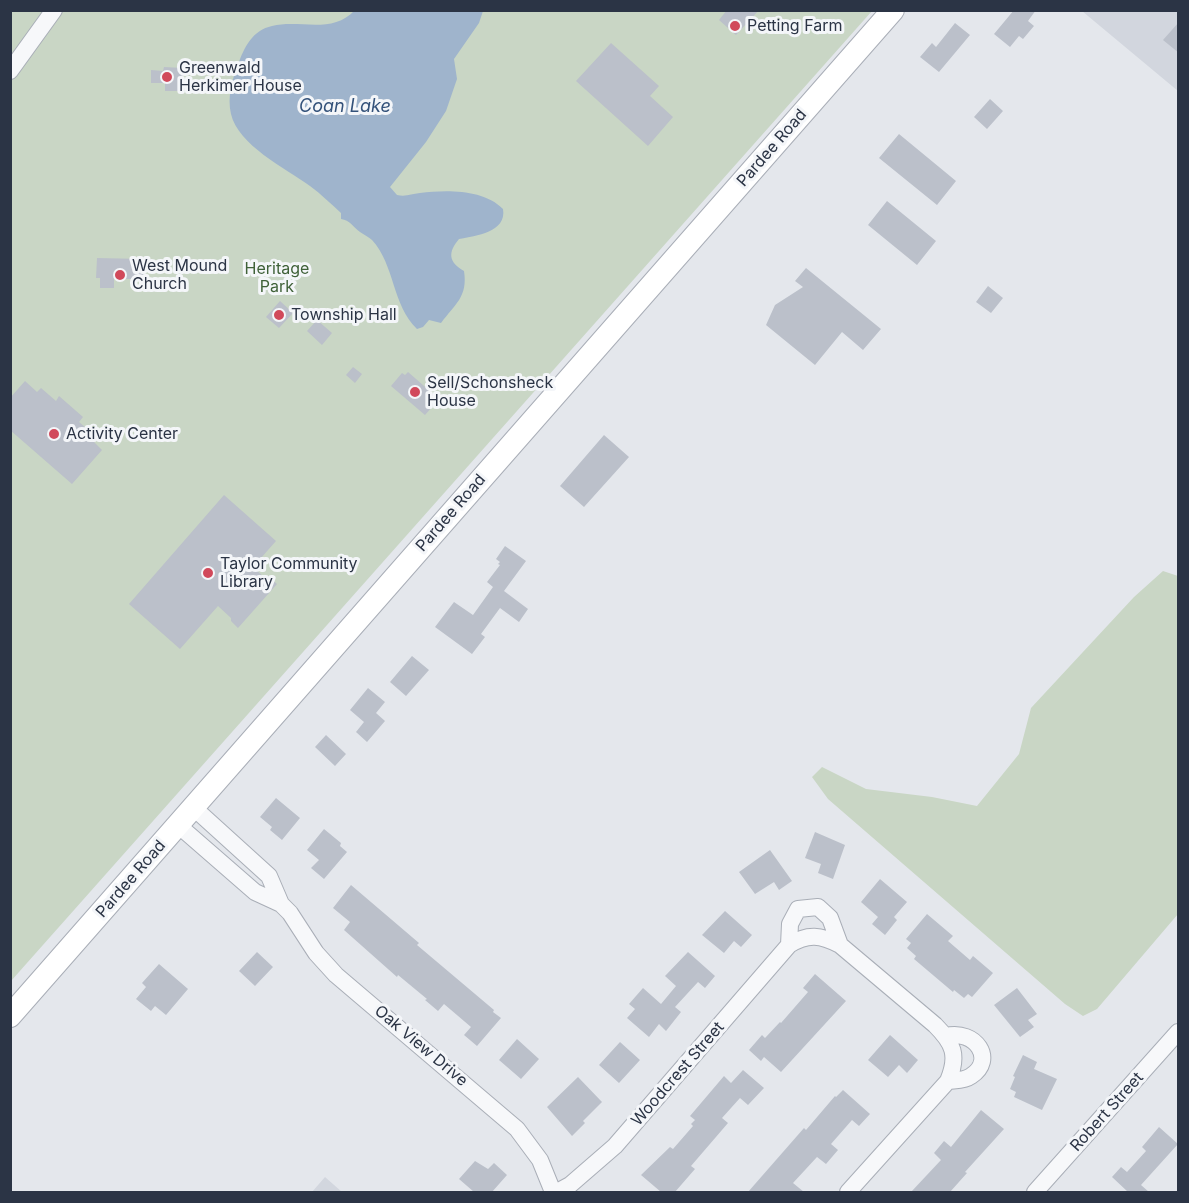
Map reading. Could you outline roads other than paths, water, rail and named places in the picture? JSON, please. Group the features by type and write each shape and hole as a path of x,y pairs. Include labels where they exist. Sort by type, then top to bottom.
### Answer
{"main road":[{"name":"Pardee Road","path":"14,1006 194,808 893,10"}],"street":[{"path":"10,71 54,10"},
{"name":"Oak View Drive","path":"194,808 269,876 281,904"},
{"name":"Oak View Drive","path":"178,825 255,892 281,904 290,913 316,953 336,975 517,1129 540,1160 553,1192"},
{"path":"789,945 790,924 798,909 818,908 830,918 840,945"},
{"path":"789,945 802,938 816,936 840,945 946,1036 953,1048 953,1065 948,1081 848,1192"},
{"name":"Woodcrest Street","path":"557,1192 570,1185 615,1146 789,945"},
{"name":"Robert Street","path":"1035,1192 1179,1032"},
{"path":"946,1036 955,1034 969,1036 979,1046 982,1055 978,1070 971,1076 964,1080 948,1081"}],"water":[{"name":"Coan Lake","path":"355,10 483,11 479,23 454,59 457,79 446,111 426,142 390,187 400,196 441,191 475,194 495,202 503,209 503,217 500,223 489,232 459,239 453,248 451,257 455,264 464,271 462,294 441,323 429,320 423,327 417,329 403,308 380,250 372,240 349,222 341,219 341,213 314,189 252,146 235,125 231,114 230,95 234,77 243,52 254,35 265,28 283,24 315,25 336,22 346,18"}],"place":[{"name":"Petting Farm","path":"735,26"},
{"name":"Greenwald Herkimer House","path":"167,77"},
{"name":"West Mound Church","path":"120,275"},
{"name":"Township Hall","path":"279,315"},
{"name":"Sell/Schonsheck House","path":"415,392"},
{"name":"Activity Center","path":"54,434"},
{"name":"Taylor Community Library","path":"208,573"}],"park label":[{"name":"Heritage Park","path":"277,278"}]}
